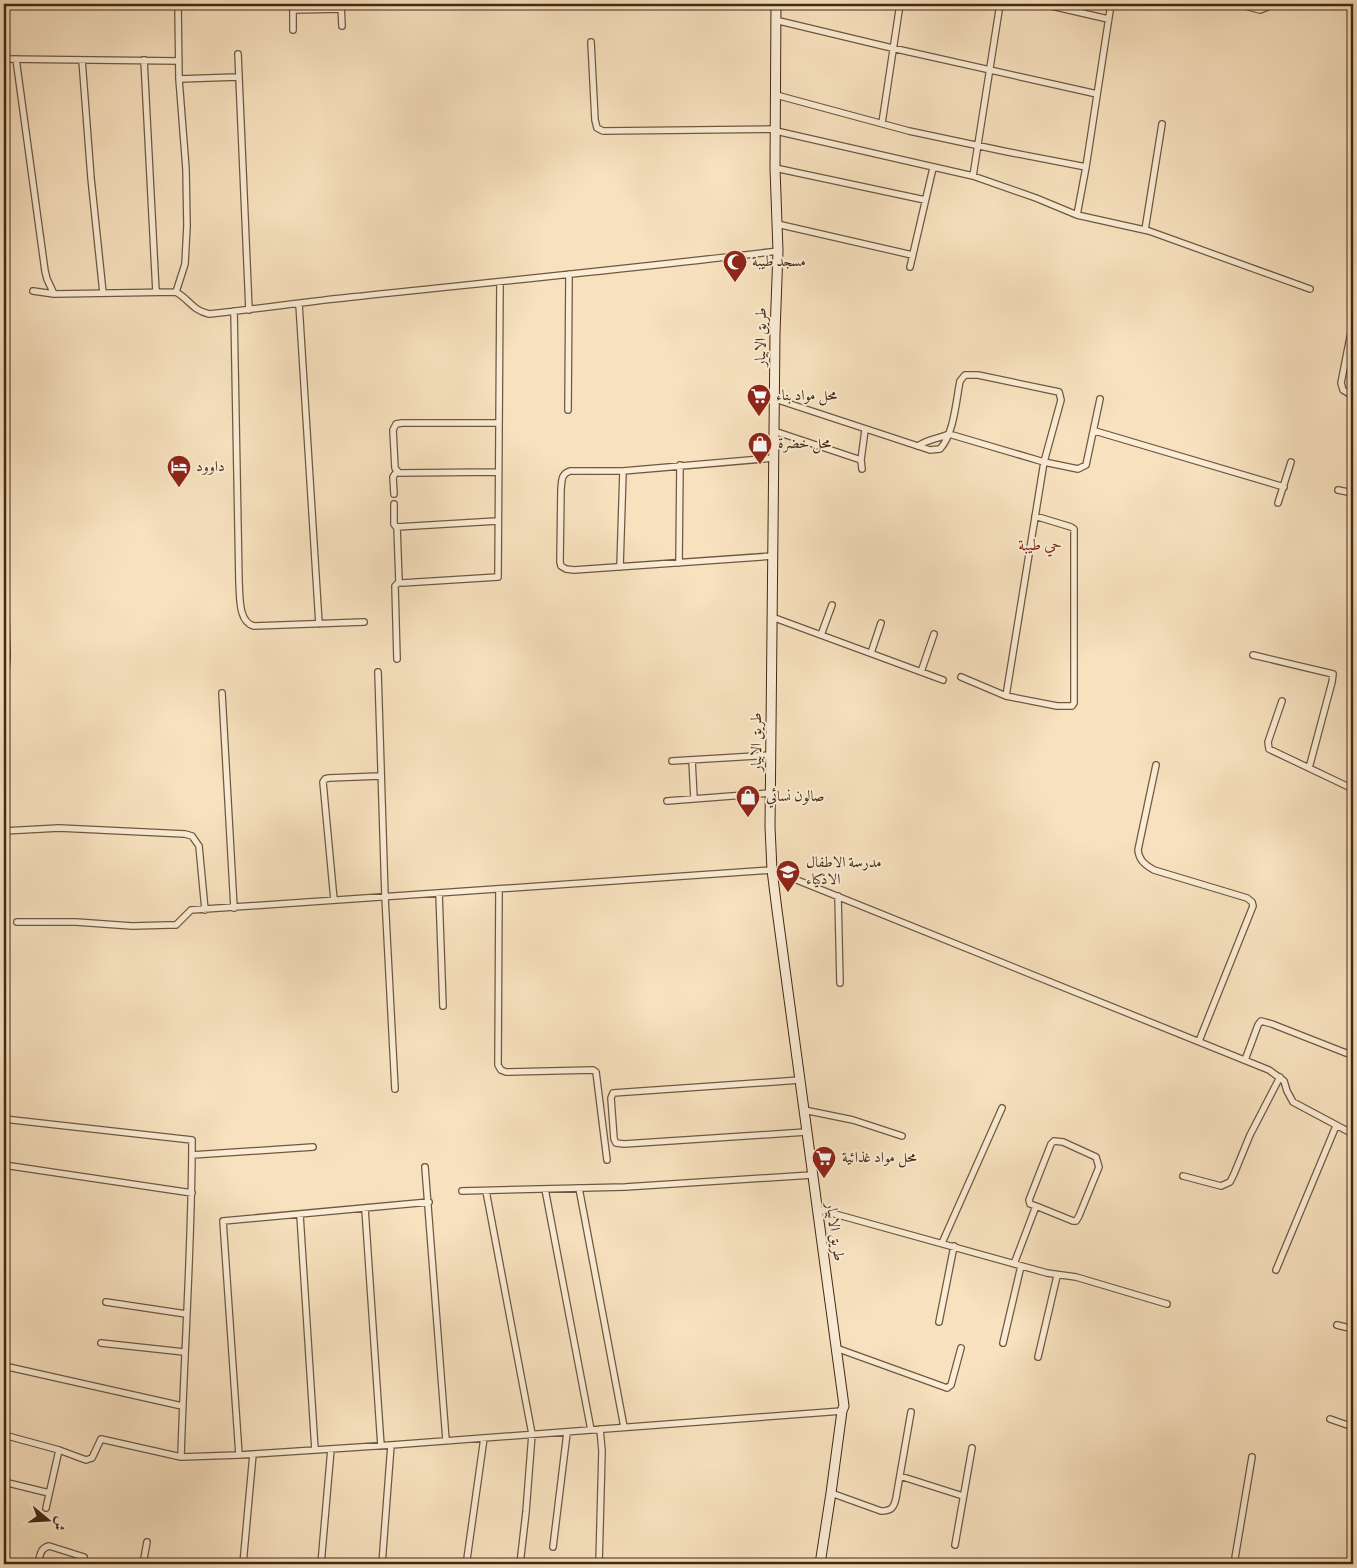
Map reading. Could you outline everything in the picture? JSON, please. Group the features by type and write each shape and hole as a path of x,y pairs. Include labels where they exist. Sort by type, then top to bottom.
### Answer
{"main road":[{"name":"طريق الابيار","path":"776,4 775,168 778,252 770,755 772,870 844,1406 820,1564"}],"street":[{"path":"176,292 185,264 187,250 186,169 179,79 178,4"},
{"path":"882,123 900,4"},
{"path":"973,176 1000,4"},
{"path":"1043,4 1108,20"},
{"path":"1077,215 1111,4"},
{"path":"1238,4 1260,10 1275,4"},
{"path":"293,30 293,7 341,6 342,26"},
{"path":"775,20 1097,94"},
{"path":"591,42 595,120 597,128 603,131 776,130 973,176 1036,198 1077,215 1145,230 1310,289"},
{"path":"238,54 237,77 245,202 249,310"},
{"path":"4,58 179,61"},
{"path":"16,59 45,271 54,294"},
{"path":"82,60 91,178 104,292"},
{"path":"144,60 156,292"},
{"path":"179,79 237,77"},
{"path":"776,95 909,131 1086,167"},
{"path":"1145,230 1162,124"},
{"path":"775,168 925,200"},
{"path":"910,268 933,168"},
{"path":"777,224 912,255"},
{"path":"33,290 54,294 176,292 193,308 209,314 778,252"},
{"path":"568,410 569,274"},
{"path":"399,582 497,577 500,282"},
{"path":"298,304 319,624"},
{"path":"234,311 239,582 243,617 248,624 254,626 364,622"},
{"path":"1353,322 1341,383 1343,390 1348,393 1353,392"},
{"path":"775,399 930,450 940,449 946,443 960,381 965,375 978,375 1059,392 1061,400 1044,462 1006,696"},
{"path":"918,446 931,438 940,438 949,434 1044,462 1078,469 1082,468 1086,465 1095,431 1100,400"},
{"path":"498,423 396,424 393,430 395,468 399,473 498,472"},
{"path":"862,469 861,460 865,430"},
{"path":"774,431 861,460"},
{"path":"1095,431 1284,487"},
{"path":"773,556 566,569 561,566 561,489 564,473 570,471 623,471 774,458"},
{"path":"1278,504 1291,462"},
{"path":"679,563 680,465"},
{"path":"394,494 393,477 397,471"},
{"path":"620,567 623,471"},
{"path":"1338,490 1353,493"},
{"path":"394,504 399,582 395,586 397,659"},
{"path":"961,676 1006,696 1066,707 1072,706 1075,700 1074,530 1071,527 1035,516"},
{"path":"397,528 497,521"},
{"path":"4,766 4,705 7,656 5,576"},
{"path":"821,635 832,605"},
{"path":"772,617 943,680"},
{"path":"871,653 881,623"},
{"path":"921,672 934,634"},
{"path":"1253,655 1329,673 1333,676 1309,768"},
{"path":"378,672 385,897 396,1089"},
{"path":"222,693 234,908"},
{"path":"1282,701 1268,746 1274,752 1353,789"},
{"path":"672,761 770,755"},
{"path":"692,760 694,799"},
{"path":"1156,765 1138,850 1140,859 1145,865 1154,870 1247,898 1252,902 1253,906 1199,1041"},
{"path":"334,900 323,782 329,778 380,776"},
{"path":"667,801 770,793"},
{"path":"4,831 44,828 185,834 192,836 199,846 205,910"},
{"path":"16,922 76,922 132,926 176,925 191,910 772,870 1269,1070 1284,1081 1293,1102 1353,1134"},
{"path":"499,889 498,1065 501,1070 506,1072 593,1070 596,1072 607,1160"},
{"path":"439,893 443,1006"},
{"path":"838,896 840,983"},
{"path":"1245,1060 1261,1021 1346,1054"},
{"path":"1183,1176 1221,1186 1230,1182 1250,1135 1280,1077"},
{"path":"800,1080 613,1093 611,1098 614,1139 616,1143 624,1144 806,1132"},
{"path":"942,1243 1002,1108"},
{"path":"804,1110 853,1120 902,1136"},
{"path":"4,1119 192,1140 192,1225 184,1352 181,1457"},
{"path":"1276,1270 1336,1126"},
{"path":"1054,1141 1062,1142 1096,1157 1098,1167 1078,1219 1072,1221 1036,1206 1030,1204 1030,1194 1054,1141"},
{"path":"192,1155 313,1147"},
{"path":"4,1166 192,1193"},
{"path":"425,1167 446,1440"},
{"path":"462,1191 625,1187 812,1175"},
{"path":"579,1188 624,1427"},
{"path":"545,1189 590,1430"},
{"path":"486,1190 532,1434 520,1564"},
{"path":"239,1455 223,1221 429,1202"},
{"path":"1014,1264 1036,1206"},
{"path":"365,1208 381,1446"},
{"path":"818,1209 1057,1276 1076,1277 1167,1304"},
{"path":"300,1215 315,1450"},
{"path":"939,1322 954,1246"},
{"path":"1002,1343 1021,1266"},
{"path":"1038,1357 1057,1276"},
{"path":"106,1302 186,1314"},
{"path":"1337,1325 1353,1330"},
{"path":"101,1343 184,1352"},
{"path":"836,1348 947,1388 951,1385 961,1348"},
{"path":"4,1366 182,1406"},
{"path":"4,1435 90,1460 100,1441 105,1439 181,1457 239,1455 567,1433 842,1411"},
{"path":"831,1493 864,1506 881,1511 889,1511 894,1505 911,1412"},
{"path":"1330,1419 1353,1428"},
{"path":"599,1564 602,1451 600,1429"},
{"path":"553,1547 567,1433"},
{"path":"464,1564 468,1553 484,1438"},
{"path":"382,1564 391,1445"},
{"path":"955,1545 972,1448"},
{"path":"322,1564 330,1449"},
{"path":"46,1508 59,1450"},
{"path":"243,1564 252,1454"},
{"path":"1234,1564 1252,1457"},
{"path":"900,1476 964,1496"},
{"path":"4,1482 49,1493"},
{"path":"143,1564 147,1542"},
{"path":"38,1564 40,1552 44,1547 49,1546 84,1557"}],"place":[{"name":"مسجد طيبة","path":"735,283"},
{"name":"محل مواد بناء","path":"759,417"},
{"name":"محل خضرة","path":"760,465"},
{"name":"داوود","path":"179,488"},
{"name":"صالون نسائي","path":"748,818"},
{"name":"مدرسة الاطفال الاذكياء","path":"788,893"},
{"name":"محل مواد غذائية","path":"824,1179"}],"district":[{"name":"حي طيبة","path":"1040,546"}]}
